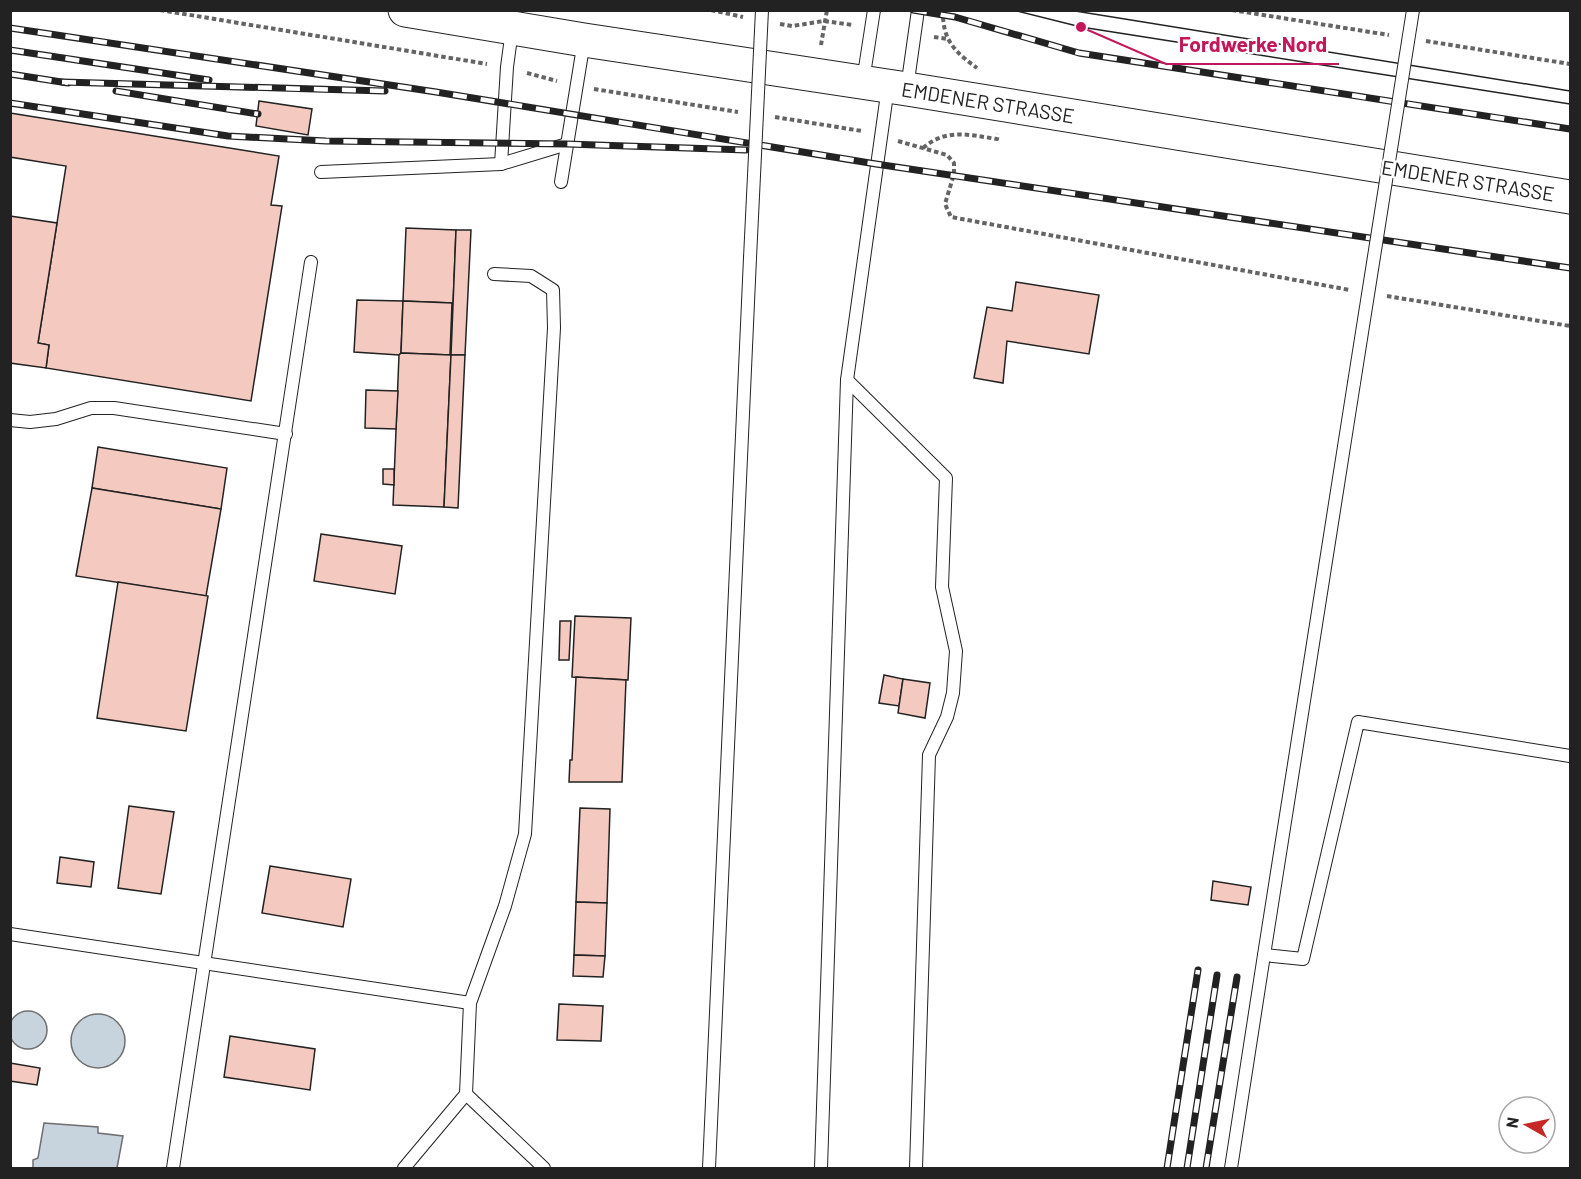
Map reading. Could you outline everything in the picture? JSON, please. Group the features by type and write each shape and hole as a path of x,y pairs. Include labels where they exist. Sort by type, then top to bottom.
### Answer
{"street":[{"name":"EMDENER STRASSE","path":"405,10 512,29 886,86 1570,197"}],"lane":[{"path":"709,1168 762,10"},
{"path":"821,1168 847,380 886,86 874,10"},
{"path":"886,86 918,10"},
{"path":"1231,1168 1413,10"},
{"path":"501,164 507,67 512,29"},
{"path":"561,182 584,40"},
{"path":"321,172 501,164 567,144"},
{"path":"173,1168 206,965 311,262"},
{"path":"404,1168 466,1094 470,1004 505,906 525,834 554,328 553,290 531,276 494,274"},
{"path":"847,380 946,478 942,587 956,651 953,693 947,717 929,755 916,1168"},
{"path":"10,420 30,422 56,419 91,408 114,408 286,434"},
{"path":"1264,955 1303,959 1358,722 1570,756"},
{"path":"10,934 470,1004"},
{"path":"466,1094 544,1168"}],"path":[{"path":"824,21 827,10"},
{"path":"881,136 947,155 954,163 954,174 945,204 951,217 1351,290"},
{"path":"1387,296 1570,326"}],"shaded area":[{"path":"28,1011 41,1017 47,1030 41,1043 28,1049 15,1043 9,1030 15,1017"},
{"path":"98,1014 108,1016 117,1022 123,1031 125,1041 123,1051 117,1060 108,1066 98,1068 88,1066 79,1060 73,1051 71,1041 73,1031 79,1022 88,1016"},
{"path":"44,1123 98,1127 98,1133 123,1136 117,1168 33,1168 33,1160 38,1158"}],"building":[{"path":"259,101 312,109 308,135 256,126"},
{"path":"10,113 279,156 271,205 282,206 251,401 46,368 49,345 38,343 66,166 10,157"},
{"path":"10,216 57,223 38,343 49,345 46,368 10,363"},
{"path":"406,228 456,230 451,355 452,303 403,301"},
{"path":"456,230 471,230 465,355 451,355"},
{"path":"1016,282 1099,295 1089,354 1007,341 1003,383 974,378 987,307 1012,311"},
{"path":"357,300 403,301 401,353 399,355 354,352"},
{"path":"403,301 452,303 450,355 401,353"},
{"path":"401,353 451,355 444,507 393,505 399,355"},
{"path":"451,355 465,355 458,508 444,507"},
{"path":"366,390 398,391 396,429 365,428"},
{"path":"98,447 227,468 221,509 92,488"},
{"path":"383,469 394,469 394,485 383,484"},
{"path":"92,488 221,509 206,596 76,576"},
{"path":"321,534 402,546 395,594 314,581"},
{"path":"118,582 208,596 186,731 97,718"},
{"path":"575,616 631,618 628,680 572,677"},
{"path":"560,621 571,621 569,660 559,660"},
{"path":"884,675 903,679 899,706 879,703"},
{"path":"576,677 626,680 622,782 569,782"},
{"path":"903,679 930,683 925,718 898,713"},
{"path":"129,806 174,812 161,894 118,888"},
{"path":"580,808 610,809 607,903 576,902"},
{"path":"60,857 94,862 91,887 57,883"},
{"path":"270,866 351,879 343,927 262,913"},
{"path":"1213,881 1251,887 1248,905 1211,900"},
{"path":"576,902 607,903 605,956 574,955"},
{"path":"574,955 605,956 603,977 573,976"},
{"path":"559,1004 603,1006 601,1041 557,1040"},
{"path":"230,1036 315,1049 310,1090 224,1077"},
{"path":"10,1063 40,1068 37,1085 10,1081"}],"tram line":[{"path":"1013,10 1081,27 1570,104"},
{"path":"1069,10 1570,91"}],"railway":[{"path":"913,10 955,17 1079,53 1570,129"},
{"path":"10,28 436,92 876,164 1570,268"},
{"path":"10,50 209,80"},
{"path":"10,74 68,83"},
{"path":"62,82 385,91"},
{"path":"116,91 258,114"},
{"path":"10,103 228,136 326,141 567,144 746,150"},
{"path":"1167,1168 1198,970"},
{"path":"1187,1168 1217,975"},
{"path":"1206,1168 1237,977"}],"place":[{"name":"Fordwerke Nord","path":"1081,27"}]}
